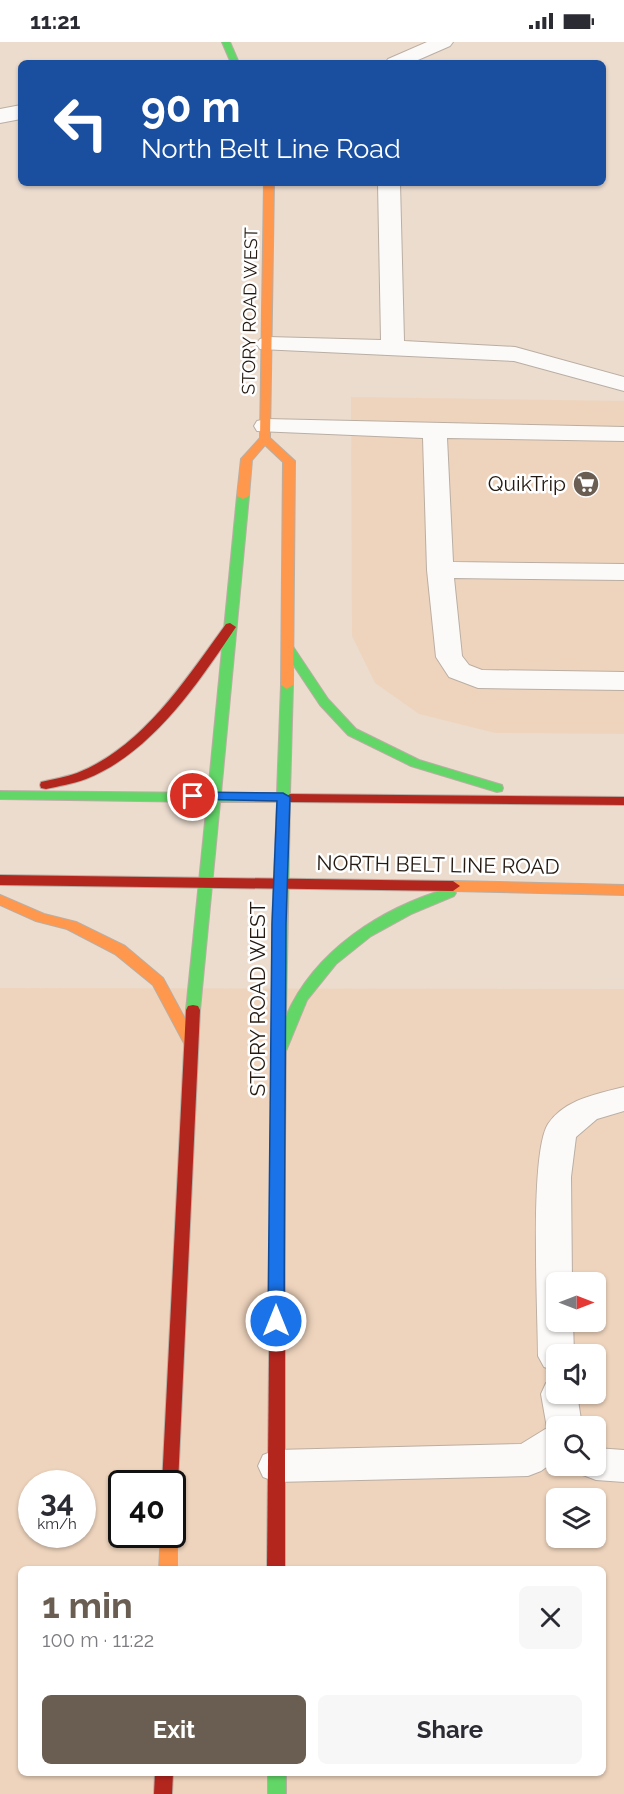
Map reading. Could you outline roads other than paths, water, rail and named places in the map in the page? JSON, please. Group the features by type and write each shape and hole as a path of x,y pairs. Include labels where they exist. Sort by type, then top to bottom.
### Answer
{"street":[{"path":"226,42 234,60"},
{"path":"0,116 18,113"},
{"name":"STORY ROAD WEST","path":"269,186 266,433 289,461 288,648 280,882 276,1566"},
{"path":"171,1470 190,1041 204,882 248,459 266,433"},
{"path":"6,795 86,774 137,742 193,678 230,627"},
{"path":"288,648 324,702 352,732 415,763 490,787 591,800"},
{"path":"6,795 624,801"},
{"name":"NORTH BELT LINE ROAD","path":"0,880 280,882 624,890"},
{"path":"278,1052 301,998 325,964 380,922 414,905 467,887"},
{"path":"0,900 41,918 79,929 120,950 158,982 190,1041"},
{"path":"168,1566 169,1548"},
{"path":"163,1794 164,1776"},
{"path":"277,1776 277,1794"}],"lane":[{"path":"402,60 443,42"},
{"path":"389,186 393,347"},
{"path":"268,344 393,347 515,354 624,384"},
{"path":"266,433 435,431 624,435"},
{"path":"435,431 440,570 449,657 459,671 478,679 624,681"},
{"path":"440,570 624,572"},
{"path":"556,1344 554,1177 561,1131 587,1109 624,1099"},
{"path":"276,1466 546,1454"},
{"path":"606,1465 624,1466"}],"place":[{"name":"QuikTrip","path":"586,484"}]}
